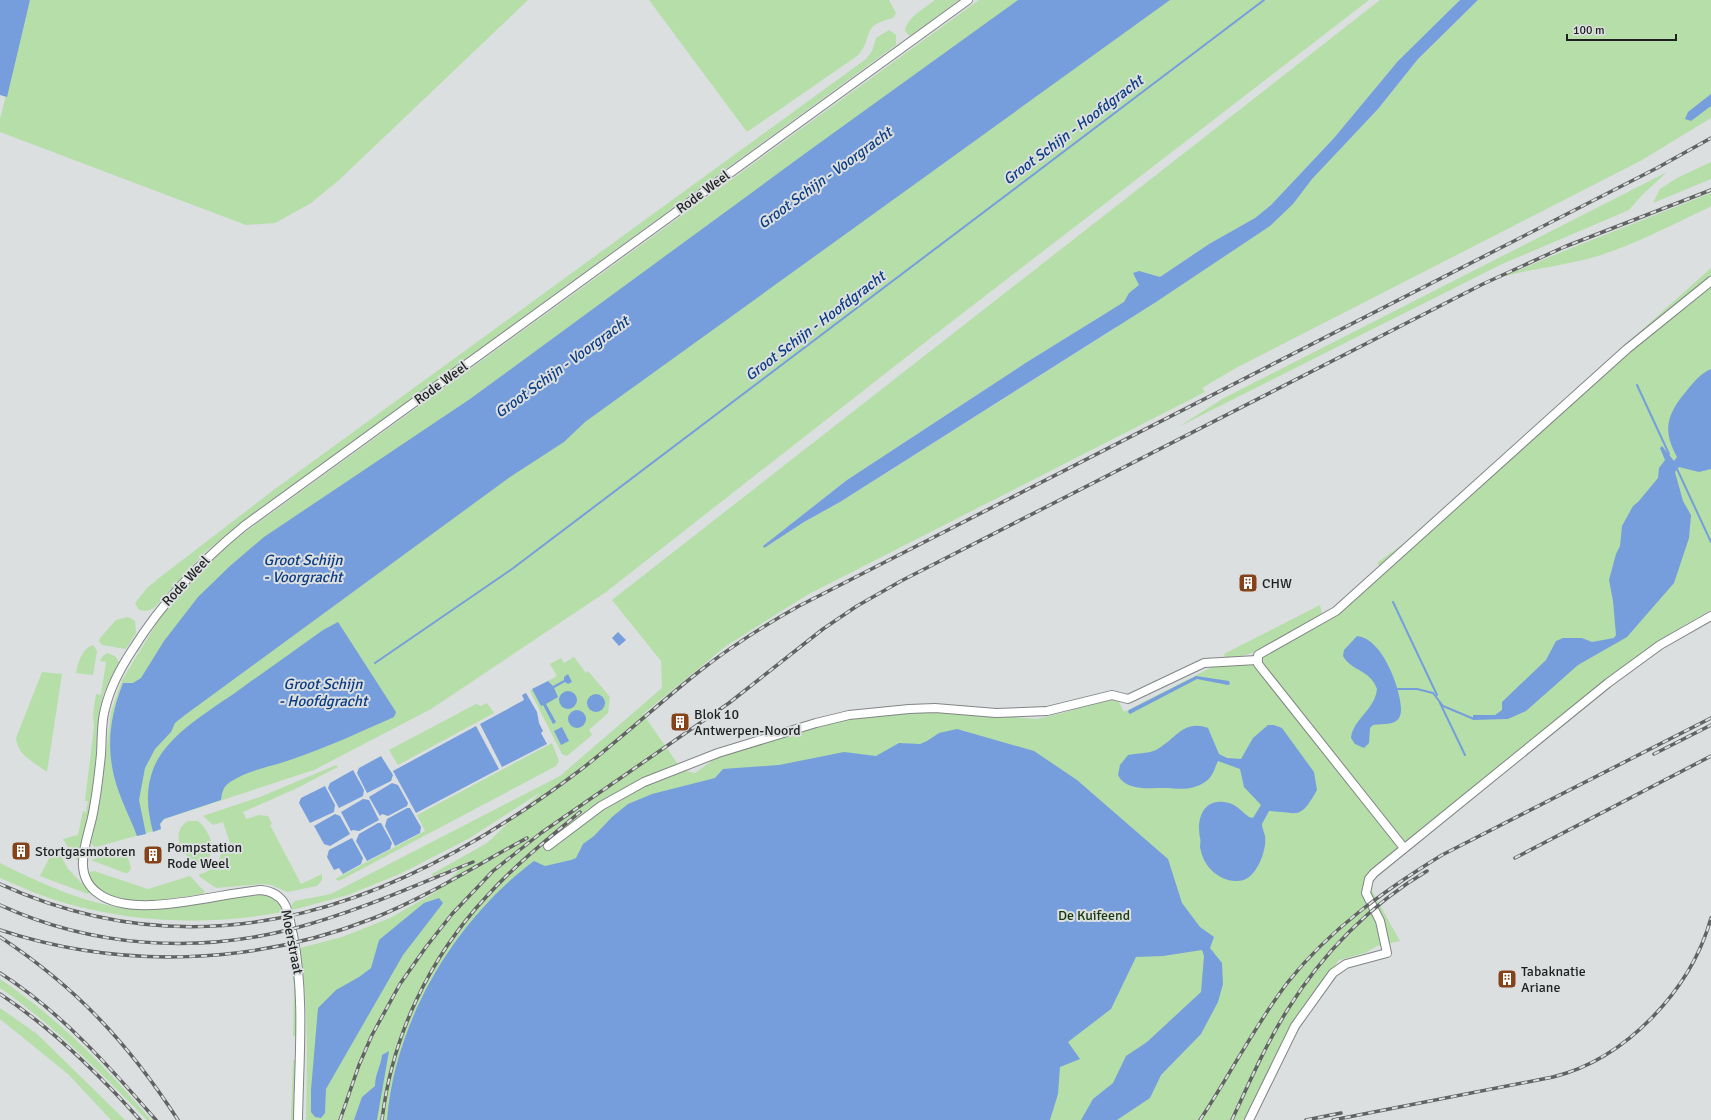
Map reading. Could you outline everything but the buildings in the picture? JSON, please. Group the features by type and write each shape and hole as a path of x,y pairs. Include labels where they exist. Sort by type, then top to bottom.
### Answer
{"street":[{"name":"Rode Weel","path":"86,881 82,862 97,791 103,722 109,695 127,658 150,622 172,594 199,564 244,526 290,492 968,0"},
{"path":"1257,660 1262,652 1336,612 1627,349 1711,281"},
{"path":"1249,1120 1295,1026 1333,973 1346,964 1387,953 1380,921 1366,893 1369,879 1374,873 1608,683 1660,645 1711,616"},
{"path":"548,846 600,806 644,782 718,753 822,722 849,715 876,711 934,708 996,713 1047,711 1112,695 1128,699 1204,663 1257,660"},
{"path":"1257,660 1258,664 1404,848"},
{"name":"Moerstraat","path":"86,881 98,894 113,901 132,905 162,904 261,890 275,894 281,898 285,904 288,915 299,968 300,999 298,1120"}],"green space":[{"path":"30,0 528,0 339,180 311,203 275,223 246,225 0,132 0,119"},
{"path":"649,0 889,0 896,13 893,18 882,21 871,29 862,50 857,56 747,132"},
{"path":"935,0 959,0 910,36 905,31 909,21"},
{"path":"979,0 1369,0 937,333 606,592 431,709 314,770 164,819 160,824 161,829 96,847 93,846 91,842 100,803 111,712 122,680 160,618 181,591 225,548"},
{"name":"De Kuifeend","path":"1380,0 1460,0 1398,61 1334,138 1271,205 1255,218 1209,244 1147,286 1232,246 1351,137 1378,109 1418,59 1478,0 1711,0 1711,118 1642,160 1234,369 1202,388 1205,392 807,595 726,646 643,714 682,770 695,773 716,758 815,727 868,715 946,712 1037,719 1066,712 1103,699 1117,698 1124,712 1214,666 1249,664 1256,667 1264,656 1333,618 1665,320 1711,285 1711,610 1640,654 1595,688 1447,809 1366,880 1400,941 1377,946 1365,953 1339,960 1296,1018 1244,1120 306,1120 306,1012 300,948 342,937 390,918 434,893 468,862 433,876 432,874 487,843 541,792 468,839 402,873 348,895 292,910 292,904 295,901 331,894 560,776 662,688 661,661 612,600","holes":["1108,312 1117,327 840,502 764,547 763,546 847,480 1027,362"]},
{"path":"889,30 896,35 896,45 245,520 203,554 154,608 147,611 139,610 135,603 147,588 159,578 275,489 866,59 872,51 876,38"},
{"path":"1711,162 1711,179 1653,203 1660,189 1677,178"},
{"path":"1667,172 1642,195 1629,210 1502,264 1178,427 1224,398"},
{"path":"1711,193 1711,206 1708,208 1628,245 1601,255 1502,277 1564,251"},
{"path":"1711,268 1711,279 1381,568 1377,563 1403,544"},
{"path":"1320,605 1322,615 1276,642 1252,653 1226,659 1224,654"},
{"path":"128,617 135,621 136,633 126,649 102,645 99,641 100,638 116,620"},
{"path":"93,645 97,651 93,675 76,673 83,653 86,649"},
{"path":"107,653 115,656 119,662 103,695 89,819 77,861 63,839 78,835 83,811 86,812 88,801 85,801 94,727 93,714 96,694 101,695 106,662 100,661"},
{"path":"574,657 586,673 588,671 610,697 608,713 589,730 592,735 567,756 562,754 530,691 557,676 550,664 561,658 564,663"},
{"path":"42,672 62,674 47,772 23,754 17,744 16,738"},
{"path":"487,703 494,713 398,765 389,750 476,704 481,706"},
{"path":"552,743 559,761 556,766 339,881 335,879 425,831 417,815"},
{"path":"336,765 338,767 295,789 243,812 246,819 259,815 268,816 272,824 270,825 301,884 322,874 322,880 317,886 287,892 271,885 262,884 216,888 200,877 199,874 208,871 218,862 221,850 231,846 223,822 213,825 203,816 260,797"},
{"path":"188,821 198,821 206,831 211,843 211,854 202,863 189,858 180,846 179,832 182,826"},
{"path":"54,849 57,849 68,869 90,892 88,894 40,876"},
{"path":"123,851 127,854 131,868 128,873 91,860 117,852"},
{"path":"0,863 75,896 115,907 154,909 216,898 262,895 274,897 282,907 282,912 200,921 119,915 57,901 32,892 0,878"},
{"path":"94,871 148,889 190,876 205,892 202,894 157,900 141,901 125,899 111,895 99,888 89,876 90,872"},
{"path":"292,949 296,984 296,1035 293,1037 294,985 288,950"},
{"path":"0,979 42,1010 80,1044 117,1081 151,1120 147,1120 95,1067 59,1034 0,988"},
{"path":"0,1008 37,1034 125,1120 111,1120 68,1074 0,1019"},
{"path":"293,1060 295,1060 294,1120 291,1120"}],"water":[{"path":"0,0 30,0 7,97 0,95"},
{"name":"Groot Schijn - Voorgracht","path":"1018,0 1170,0 585,422 564,442 510,477 175,723 171,732 155,749 145,768 139,800 146,834 137,836 114,776 110,752 110,740 115,706 123,683 133,683 141,678 164,641 198,597 230,566 264,537 470,399 814,147"},
{"path":"1460,0 1478,0 1418,59 1378,109 1312,179 1293,204 1270,226 1156,302 840,502 804,522 764,548 763,546 847,480 1027,362 1124,302 1129,293 1139,285 1133,273 1139,271 1160,277 1209,244 1255,218 1271,205 1334,138 1398,61"},
{"path":"1711,94 1711,106 1691,121 1685,119 1688,112"},
{"path":"1711,369 1711,469 1699,472 1679,467 1675,472 1683,501 1691,515 1689,538 1674,583 1627,637 1578,665 1526,711 1508,719 1473,720 1473,715 1495,715 1502,710 1502,702 1546,660 1556,641 1563,638 1582,638 1592,642 1614,638 1616,635 1613,601 1609,580 1616,554 1620,546 1622,526 1633,506 1658,478 1659,468 1665,460 1660,448 1662,446 1674,461 1677,457 1669,438 1668,429 1672,413 1681,398 1693,383 1701,375"},
{"name":"Groot Schijn - Hoofdgracht","path":"338,622 396,712 394,717 343,740 237,778 224,788 221,800 164,819 160,824 161,829 153,832 148,807 149,783 154,767 169,744 203,714 323,630"},
{"path":"618,632 626,640 619,646 612,638"},
{"path":"1357,636 1366,639 1382,654 1397,688 1401,708 1401,714 1396,721 1387,724 1373,725 1370,728 1369,743 1364,748 1355,744 1351,738 1356,725 1372,703 1377,689 1374,682 1366,674 1351,665 1343,656 1344,650"},
{"path":"568,674 572,682 568,684 565,682 554,688 558,697 546,704 556,722 553,724 543,705 541,706 532,689 548,681 553,686 564,680 564,677"},
{"path":"1196,676 1229,681 1230,684 1228,685 1197,679 1130,714 1128,712 1129,710"},
{"path":"564,691 572,691 577,696 575,707 572,709 564,709 559,704 559,696"},
{"path":"526,693 537,712 539,723 543,731 541,733 547,744 502,767 480,724 524,700 522,695"},
{"path":"592,694 600,694 605,699 603,710 600,712 592,712 587,707 587,699"},
{"path":"577,710 584,712 586,719 584,726 577,728 570,726 568,719 570,712"},
{"path":"1268,725 1274,725 1282,728 1314,772 1317,790 1303,810 1293,813 1269,811 1262,824 1265,836 1265,846 1262,858 1253,874 1240,881 1227,880 1211,870 1204,860 1200,847 1199,823 1204,810 1208,806 1213,803 1220,802 1232,804 1249,817 1253,818 1261,805 1244,787 1240,769 1218,761 1210,778 1194,787 1184,789 1138,788 1126,784 1118,775 1120,765 1128,755 1156,750 1186,728 1192,726 1208,728 1219,754 1227,758 1241,759 1253,738"},
{"path":"476,726 499,769 416,813 393,771"},
{"path":"562,727 569,741 561,745 554,731"},
{"path":"957,729 1034,751 1077,780 1168,859 1182,903 1200,927 1214,937 1210,948 1222,963 1223,984 1218,1002 1201,1034 1161,1075 1150,1098 1117,1120 1081,1120 1093,1099 1113,1083 1126,1056 1147,1042 1201,992 1204,956 1202,950 1163,956 1136,957 1111,1009 1068,1042 1080,1059 1060,1067 1058,1094 1050,1120 387,1120 392,1083 402,1046 416,1010 434,975 455,943 479,912 505,885 534,861 545,866 576,858 583,844 594,836 612,817 628,804 652,794 715,778 723,769 779,765 844,752 876,756 899,743 920,744 939,733"},
{"path":"381,756 393,775 391,781 367,793 357,773 359,768"},
{"path":"353,770 364,790 363,796 339,808 328,788 330,783"},
{"path":"392,783 398,785 408,803 407,806 388,816 382,814 380,816 369,797"},
{"path":"325,786 335,805 334,812 310,823 299,803 301,798"},
{"path":"363,799 369,800 379,820 359,831 351,831 341,812"},
{"path":"407,808 410,808 421,827 420,833 395,846 385,826 387,819"},
{"path":"335,814 340,816 350,834 330,846 324,844 314,826"},
{"path":"378,823 381,823 392,843 390,849 367,861 356,841 359,834"},
{"path":"352,838 363,858 361,864 343,874 339,868 334,870 327,857 329,850"},
{"path":"439,898 443,903 403,955 326,1089 325,1113 321,1118 315,1117 311,1112 311,1090 318,1008 336,990 359,977 371,968 379,940 424,903"},
{"path":"389,1051 377,1120 354,1120 362,1097 375,1086 382,1055"}],"waterway":[{"name":"Groot Schijn - Hoofdgracht","path":"375,663 512,569 1264,0"},
{"path":"1637,385 1669,454"},
{"path":"1677,469 1711,542"},
{"path":"1393,602 1437,695"},
{"path":"1397,689 1417,689 1433,693 1443,706 1474,719"},
{"path":"1440,703 1465,755"}],"railway":[{"path":"0,884 79,912 155,925 230,925 304,913 375,890 445,857 513,817 595,759 713,661 749,636 799,606 1657,168 1711,138"},
{"path":"340,1120 359,1065 372,1035 400,984 452,914 493,871 541,833 729,703 823,629 857,606 901,581 1483,284 1564,247 1711,190"},
{"path":"1200,1120 1265,1015 1288,982 1322,945 1359,912 1400,882 1442,855 1711,718"},
{"path":"1654,754 1711,725"},
{"path":"1515,858 1711,756"},
{"path":"382,1120 394,1058 404,1029 416,1000 448,945 466,920 487,896 532,852 580,812"},
{"path":"0,930 46,943 93,952 140,956 188,957 235,953 282,945 329,934 394,910 433,891 527,838"},
{"path":"0,905 35,919 71,930 107,938 144,942 218,942 255,937 315,923 384,898 473,862"},
{"path":"1232,1120 1272,1036 1301,989 1316,969 1332,950 1367,915 1406,884 1427,871"},
{"path":"1333,1120 1553,1077 1580,1068 1606,1055 1630,1038 1652,1018 1671,995 1688,971 1701,945 1711,918"},
{"path":"0,937 28,956 53,976 99,1019 140,1066 178,1120"},
{"path":"0,973 22,988 64,1022 102,1060 156,1120"},
{"path":"0,994 38,1022 74,1052 108,1085 140,1120"},
{"path":"1306,1120 1341,1113"}],"place":[{"name":"CHW","path":"1248,583"},
{"name":"Blok 10 Antwerpen-Noord","path":"680,722"},
{"name":"Stortgasmotoren","path":"21,851"},
{"name":"Pompstation Rode Weel","path":"153,855"},
{"name":"Tabaknatie Ariane","path":"1507,979"}]}
